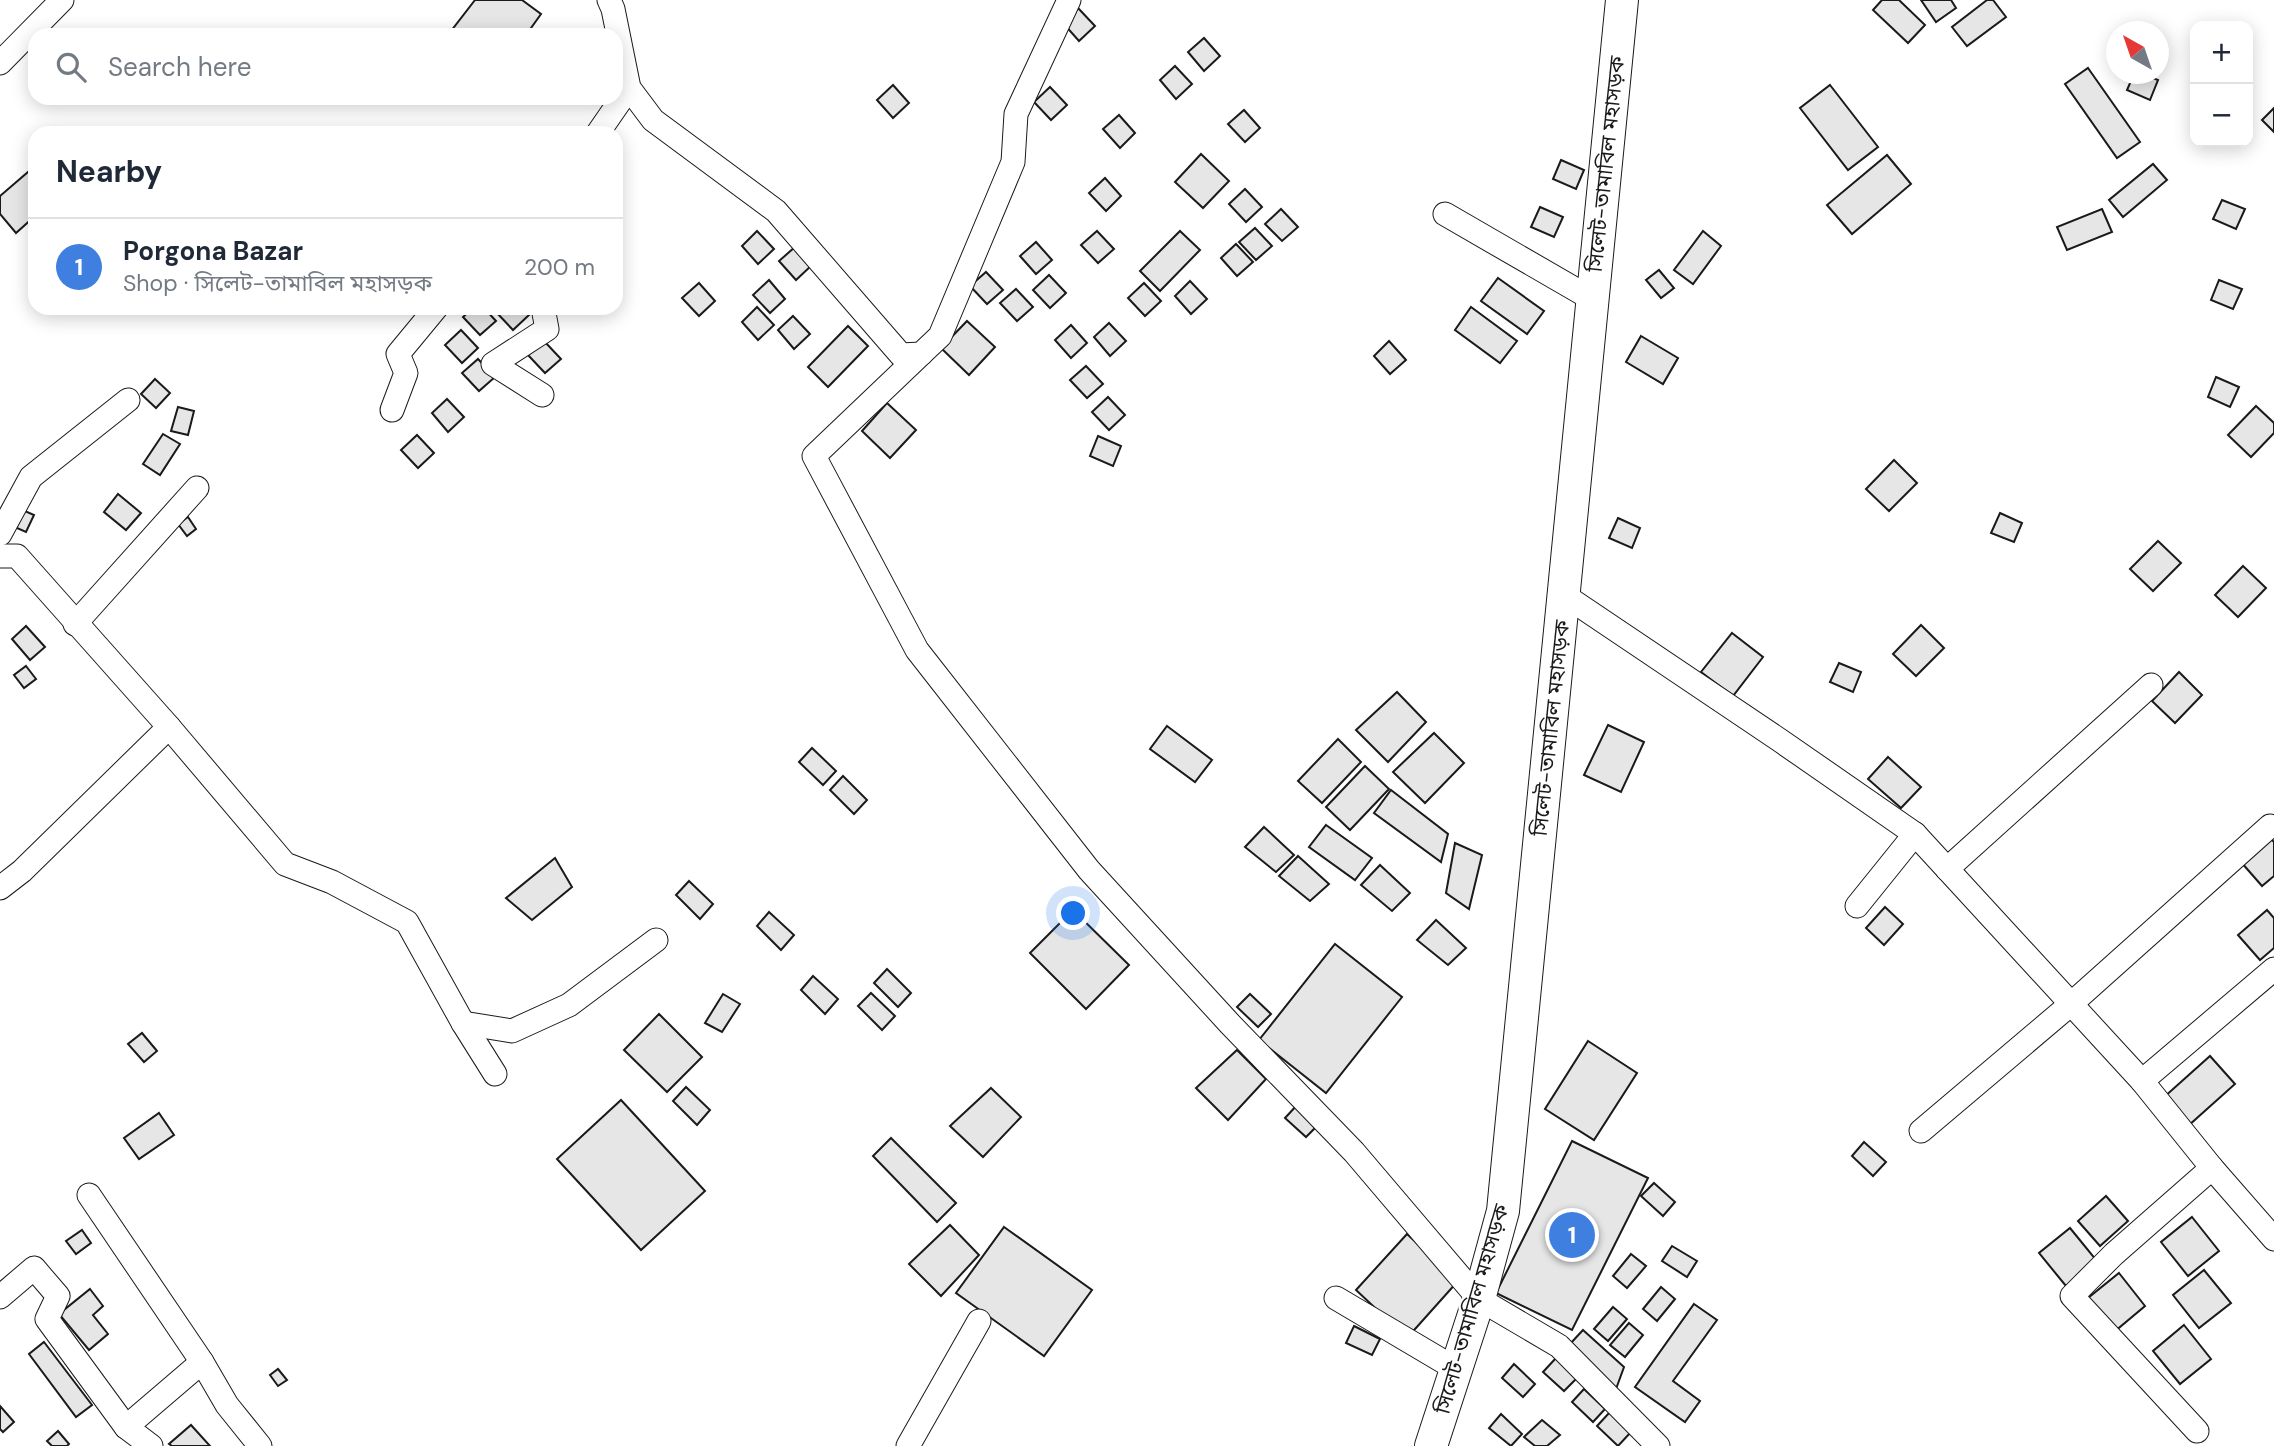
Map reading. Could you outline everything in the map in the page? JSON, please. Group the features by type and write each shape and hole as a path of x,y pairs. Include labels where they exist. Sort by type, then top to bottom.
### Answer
{"highway":[{"name":"সিলেট-তামাবিল মহাসড়ক","path":"1431,1446 1479,1299 1503,1211 1622,0"}],"street":[{"path":"34,28 62,0"},
{"path":"609,0 617,28"},
{"path":"1069,0 1016,114 1013,162 940,336 814,456 917,650 1089,870 1230,1024 1354,1152 1479,1299 1559,1346 1658,1446"},
{"path":"0,63 28,35"},
{"path":"623,58 629,88 653,120 776,211 901,355 921,354"},
{"path":"623,97 629,88"},
{"path":"603,126 617,105"},
{"path":"1445,214 1592,299"},
{"path":"392,410 406,373 398,354 430,315"},
{"path":"542,395 493,364 547,329 545,315"},
{"path":"0,534 31,477 128,400"},
{"path":"75,624 197,488"},
{"path":"0,556 17,556 169,727 285,864 332,882 407,922 463,1023 495,1074"},
{"path":"1564,595 1915,834 2142,1081 2274,1239"},
{"path":"1947,869 2151,685"},
{"path":"0,888 22,871 169,727"},
{"path":"1921,1130 2071,1004 2270,826"},
{"path":"1857,906 1915,834"},
{"path":"463,1023 512,1031 569,1005 656,940"},
{"path":"2142,1081 2274,969"},
{"path":"2197,1431 2072,1296 2114,1254 2213,1168"},
{"path":"89,1195 202,1362 227,1405 260,1446"},
{"path":"0,1297 34,1268 58,1296 47,1319 127,1427 151,1446"},
{"path":"1336,1298 1456,1369"},
{"path":"908,1446 979,1321"},
{"path":"127,1427 202,1362"}],"building":[{"path":"475,0 522,0 541,14 531,28 453,28"},
{"path":"1882,0 1899,0 1925,25 1908,43 1873,10"},
{"path":"1921,0 1951,0 1956,8 1936,22"},
{"path":"1987,0 1993,0 2006,17 1967,46 1952,27"},
{"path":"1078,8 1095,26 1079,41 1063,23"},
{"path":"1204,38 1220,56 1204,71 1188,52"},
{"path":"1175,66 1192,84 1176,99 1160,80"},
{"path":"2088,68 2140,142 2117,158 2065,84"},
{"path":"2130,84 2156,84 2150,100 2127,90"},
{"path":"893,85 909,103 893,118 877,100"},
{"path":"1830,85 1878,147 1848,170 1800,108"},
{"path":"1050,87 1067,105 1051,120 1034,102"},
{"path":"2274,108 2274,132 2262,120"},
{"path":"1244,110 1260,128 1245,142 1228,124"},
{"path":"1119,115 1135,133 1120,148 1103,129"},
{"path":"1201,154 1229,181 1203,208 1175,182"},
{"path":"1887,155 1911,184 1852,234 1827,205"},
{"path":"1561,160 1584,170 1576,189 1553,179"},
{"path":"2153,164 2167,180 2123,217 2109,200"},
{"path":"28,172 28,222 16,233 0,214 0,196"},
{"path":"1105,178 1121,196 1106,211 1089,193"},
{"path":"1245,189 1262,207 1246,222 1229,204"},
{"path":"2222,200 2245,209 2236,229 2213,219"},
{"path":"1540,207 1563,217 1554,237 1531,227"},
{"path":"1281,209 1298,227 1282,241 1265,224"},
{"path":"2102,209 2112,232 2067,250 2057,227"},
{"path":"1255,228 1272,246 1256,260 1239,242"},
{"path":"757,231 774,249 758,264 742,246"},
{"path":"1097,231 1114,249 1098,263 1081,245"},
{"path":"1180,231 1200,250 1160,291 1140,271"},
{"path":"1703,231 1721,246 1693,284 1674,270"},
{"path":"1036,242 1052,260 1036,274 1020,256"},
{"path":"1236,244 1253,262 1237,276 1221,258"},
{"path":"795,247 812,265 796,280 779,261"},
{"path":"1659,270 1674,288 1661,298 1646,280"},
{"path":"986,272 1003,290 987,304 970,286"},
{"path":"1049,275 1066,293 1050,308 1033,290"},
{"path":"1498,278 1544,311 1527,334 1481,301"},
{"path":"769,280 785,299 770,313 753,295"},
{"path":"2219,280 2242,289 2233,309 2211,300"},
{"path":"1190,281 1207,299 1191,314 1175,296"},
{"path":"699,283 715,301 699,316 682,298"},
{"path":"1144,283 1161,301 1145,316 1128,298"},
{"path":"1016,289 1033,307 1017,321 1000,303"},
{"path":"757,307 774,325 758,340 742,322"},
{"path":"1471,307 1517,341 1500,363 1455,330"},
{"path":"490,315 496,321 480,335 463,317"},
{"path":"499,315 529,315 513,330"},
{"path":"793,316 810,334 794,349 778,330"},
{"path":"967,321 995,347 969,375 941,348"},
{"path":"1109,323 1126,341 1110,356 1094,337"},
{"path":"1071,325 1087,343 1071,358 1055,340"},
{"path":"848,326 868,346 828,387 808,367"},
{"path":"461,330 478,348 462,363 445,345"},
{"path":"1641,336 1678,358 1663,384 1626,362"},
{"path":"544,341 561,359 545,373 528,355"},
{"path":"1389,341 1406,360 1390,374 1374,356"},
{"path":"478,359 495,377 479,391 462,373"},
{"path":"1086,366 1103,384 1087,398 1070,380"},
{"path":"2216,377 2239,387 2230,407 2208,397"},
{"path":"155,379 170,393 156,408 141,394"},
{"path":"1108,397 1125,415 1109,430 1092,412"},
{"path":"447,399 464,417 448,432 432,413"},
{"path":"887,403 916,430 890,458 862,431"},
{"path":"2256,406 2274,423 2274,433 2251,457 2228,435"},
{"path":"178,407 194,411 188,435 171,431"},
{"path":"163,434 180,444 160,475 143,464"},
{"path":"417,435 434,453 418,468 401,450"},
{"path":"1098,436 1121,446 1113,466 1090,456"},
{"path":"1894,460 1917,483 1889,511 1866,489"},
{"path":"118,494 141,513 126,530 104,512"},
{"path":"18,508 34,515 26,532 10,525"},
{"path":"2000,513 2022,523 2014,542 1991,533"},
{"path":"188,517 196,529 187,536 178,524"},
{"path":"1618,518 1640,528 1632,548 1609,538"},
{"path":"2158,541 2181,563 2153,591 2130,569"},
{"path":"2243,566 2266,588 2238,617 2215,595"},
{"path":"1921,625 1944,648 1916,676 1893,654"},
{"path":"26,626 45,647 30,660 12,639"},
{"path":"1732,633 1763,657 1733,696 1701,672"},
{"path":"1839,663 1861,672 1853,692 1830,682"},
{"path":"26,666 36,679 24,688 14,675"},
{"path":"2179,672 2202,695 2175,723 2152,701"},
{"path":"1397,692 1426,722 1388,762 1356,730"},
{"path":"1608,725 1644,742 1621,792 1584,775"},
{"path":"1167,726 1212,760 1195,782 1150,749"},
{"path":"1434,733 1464,763 1425,803 1393,772"},
{"path":"1338,739 1361,762 1322,803 1298,781"},
{"path":"812,748 836,771 823,785 799,762"},
{"path":"1888,757 1921,787 1901,808 1868,779"},
{"path":"1365,766 1389,789 1350,830 1326,807"},
{"path":"843,776 867,800 854,814 830,790"},
{"path":"1391,790 1448,834 1441,862 1374,813"},
{"path":"1326,825 1372,858 1355,880 1309,847"},
{"path":"1264,827 1294,855 1276,872 1245,847"},
{"path":"2269,837 2274,842 2274,876 2262,886 2241,862"},
{"path":"1455,843 1482,855 1469,909 1446,893"},
{"path":"1298,856 1329,884 1310,901 1279,876"},
{"path":"555,858 572,887 532,920 506,898"},
{"path":"1380,865 1410,893 1392,911 1361,885"},
{"path":"689,881 713,904 700,919 676,895"},
{"path":"1885,907 1903,924 1884,945 1866,928"},
{"path":"1073,910 1129,965 1086,1009 1030,953"},
{"path":"2267,910 2274,918 2274,948 2260,960 2238,935"},
{"path":"769,912 794,935 781,950 757,926"},
{"path":"1436,920 1466,948 1448,965 1417,940"},
{"path":"1335,944 1402,997 1326,1093 1259,1040"},
{"path":"887,969 911,993 898,1007 874,983"},
{"path":"813,976 838,999 825,1014 801,990"},
{"path":"871,993 895,1016 882,1030 858,1006"},
{"path":"723,994 740,1004 722,1032 705,1023"},
{"path":"1250,994 1271,1014 1258,1027 1237,1007"},
{"path":"659,1014 702,1057 667,1092 624,1050"},
{"path":"142,1033 157,1051 144,1062 128,1044"},
{"path":"1588,1041 1637,1073 1594,1140 1545,1109"},
{"path":"1237,1050 1266,1079 1228,1120 1196,1088"},
{"path":"2210,1056 2235,1084 2188,1126 2163,1098"},
{"path":"686,1087 710,1110 697,1125 673,1101"},
{"path":"991,1088 1021,1117 983,1157 950,1126"},
{"path":"621,1100 705,1191 641,1250 557,1159"},
{"path":"1298,1104 1319,1124 1306,1137 1285,1118"},
{"path":"159,1113 174,1135 139,1159 124,1138"},
{"path":"891,1138 956,1203 937,1222 873,1156"},
{"path":"1572,1141 1648,1178 1572,1330 1496,1293"},
{"path":"1864,1142 1886,1162 1873,1176 1852,1156"},
{"path":"1654,1183 1675,1202 1663,1216 1641,1196"},
{"path":"2106,1196 2128,1221 2100,1246 2078,1221"},
{"path":"2192,1217 2219,1251 2188,1276 2161,1242"},
{"path":"950,1225 979,1255 941,1296 909,1264"},
{"path":"1004,1227 1092,1290 1044,1356 956,1293"},
{"path":"2070,1228 2097,1261 2066,1286 2039,1253"},
{"path":"82,1230 91,1243 76,1254 66,1241"},
{"path":"1407,1234 1458,1281 1407,1338 1356,1290"},
{"path":"1672,1246 1697,1261 1687,1277 1662,1261"},
{"path":"1631,1254 1646,1266 1627,1288 1613,1276"},
{"path":"2204,1270 2231,1303 2199,1328 2173,1295"},
{"path":"2119,1273 2145,1306 2114,1332 2088,1298"},
{"path":"1661,1287 1675,1299 1657,1321 1643,1309"},
{"path":"90,1289 103,1306 93,1315 108,1334 89,1350 59,1314"},
{"path":"1694,1304 1717,1320 1673,1381 1700,1401 1685,1422 1635,1387"},
{"path":"1613,1307 1627,1319 1608,1341 1594,1329"},
{"path":"1629,1323 1643,1335 1625,1357 1610,1345"},
{"path":"2184,1325 2211,1359 2180,1384 2153,1351"},
{"path":"1354,1326 1380,1339 1372,1355 1346,1343"},
{"path":"1583,1330 1624,1367 1616,1389 1570,1344"},
{"path":"44,1342 92,1405 76,1417 29,1354"},
{"path":"1556,1358 1577,1378 1564,1391 1543,1372"},
{"path":"1514,1364 1535,1384 1523,1397 1502,1378"},
{"path":"278,1369 287,1380 278,1386 270,1375"},
{"path":"1584,1389 1605,1409 1593,1422 1572,1402"},
{"path":"0,1406 14,1422 3,1432 0,1429"},
{"path":"1610,1412 1631,1432 1618,1446 1597,1426"},
{"path":"1501,1414 1522,1434 1511,1446 1489,1428"},
{"path":"1542,1420 1560,1435 1547,1446 1535,1446 1524,1437"},
{"path":"191,1425 210,1446 169,1444"},
{"path":"58,1431 69,1444 67,1446 52,1446 47,1441"}],"place":[{"name":"Porgona Bazar","path":"1572,1235"}]}
